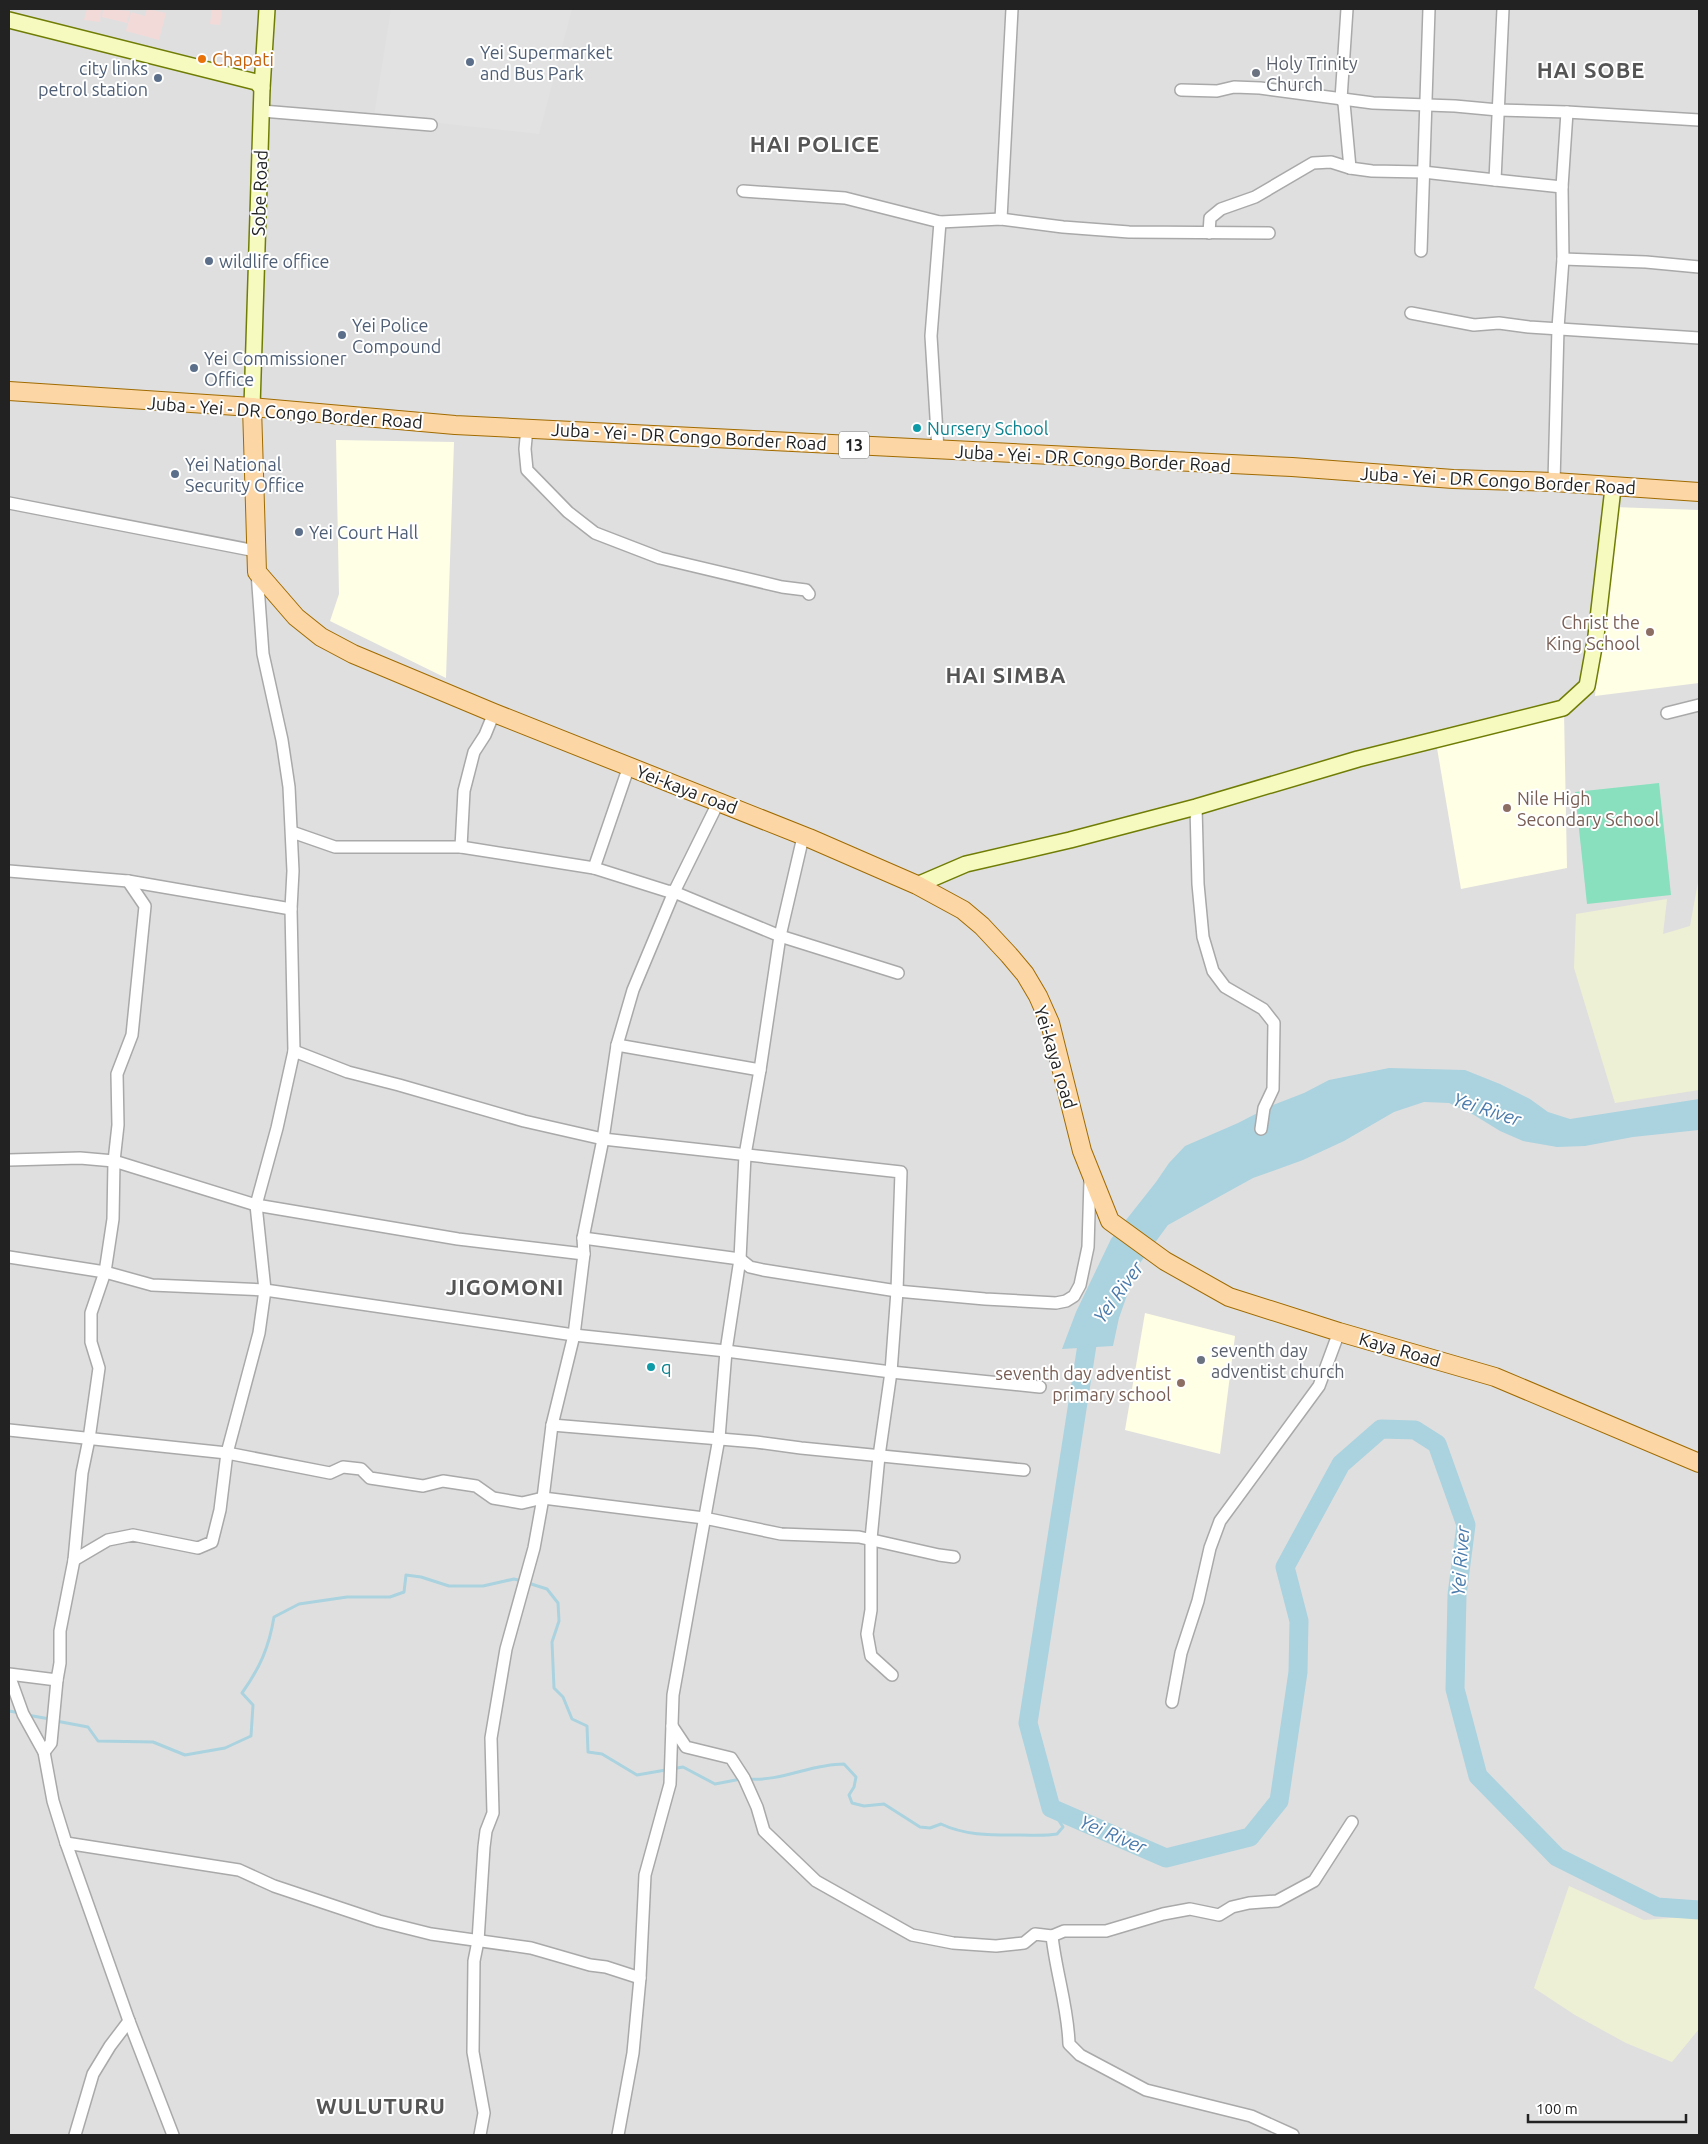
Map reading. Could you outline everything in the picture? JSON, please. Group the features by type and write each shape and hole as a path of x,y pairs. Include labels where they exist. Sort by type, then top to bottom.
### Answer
{"main road":[{"name":"Juba - Yei - DR Congo Border Road","path":"9,391 252,407 455,425 1292,467 1453,479 1554,482 1613,488 1699,492"},
{"path":"252,407 258,572"},
{"name":"Yei-kaya road","path":"258,572 296,617 321,637 353,654 494,713 719,801 917,885 963,910 982,926 1025,974 1038,996 1050,1023 1082,1151 1110,1221"},
{"name":"Kaya Road","path":"1110,1221 1165,1261 1230,1297 1339,1332 1495,1377 1699,1463"}],"street":[{"name":"Sobe Road","path":"252,407 262,88 267,9"},
{"path":"1001,219 1012,9"},
{"path":"1348,9 1341,99 1344,103 1350,168"},
{"path":"1421,250 1429,9"},
{"path":"1495,180 1502,9"},
{"path":"9,20 256,82 262,88"},
{"path":"1182,90 1217,91 1234,88 1260,88 1373,103 1699,120"},
{"path":"262,111 431,125"},
{"path":"1554,482 1558,328 1563,259 1562,187 1567,112"},
{"path":"1209,233 1210,218 1221,209 1255,197 1313,163 1331,162 1350,168 1372,171 1423,172 1562,187"},
{"path":"743,191 845,198 940,222 1001,219 1063,227 1129,232 1269,233"},
{"path":"938,450 931,336 940,222"},
{"path":"1563,259 1646,262 1699,267"},
{"path":"1411,313 1474,324 1499,323 1699,338"},
{"path":"527,428 525,449 527,470 568,512 595,534 660,558 782,587 806,590 809,594"},
{"path":"917,885 966,864 1070,840 1196,807 1358,759 1563,708 1587,686 1596,636 1613,488"},
{"path":"9,503 256,551"},
{"path":"74,1560 108,1540 133,1536 198,1548 212,1542 220,1510 227,1453 259,1333 265,1290 256,1205 277,1128 294,1052 291,909 292,832 289,787 282,740 263,654 258,572"},
{"path":"1667,713 1699,705"},
{"path":"461,847 464,791 474,752 485,735 494,713"},
{"path":"594,868 628,766"},
{"path":"480,2135 484,2113 473,2052 474,1961 478,1941 484,1847 486,1831 492,1813 491,1738 506,1649 523,1589 543,1498 552,1425 574,1335 584,1254 583,1238 603,1139 617,1044 633,990 674,892 719,801"},
{"path":"1196,807 1198,884 1203,937 1213,971 1225,987 1263,1009 1274,1023 1273,1089 1264,1108 1261,1129"},
{"path":"292,832 334,847 461,847 594,868 674,892 780,936 898,973"},
{"path":"618,2135 633,2053 640,1978 646,1875 670,1784 673,1695 719,1438 726,1351 740,1259 745,1155 780,936 803,837"},
{"path":"9,871 128,882 291,909"},
{"path":"44,1752 51,1743 60,1663 60,1631 74,1560 82,1473 99,1368 91,1342 91,1313 105,1272 113,1219 114,1161 118,1125 117,1074 132,1035 145,906 128,882"},
{"path":"617,1044 760,1070"},
{"path":"294,1052 348,1072 524,1122 603,1139 901,1172 892,1372 879,1456 872,1539 871,1610 867,1634 868,1647 872,1656 892,1675"},
{"path":"9,1160 80,1158 114,1161 256,1205 458,1239 584,1254"},
{"path":"583,1238 740,1259 750,1267 763,1270 897,1291 985,1300 1056,1303 1074,1296 1080,1285 1088,1247 1090,1175"},
{"path":"9,1256 29,1261 105,1272 152,1285 265,1290 574,1335 726,1351 892,1372 1040,1387"},
{"path":"1172,1702 1181,1653 1198,1601 1210,1548 1220,1521 1319,1386 1339,1332"},
{"path":"552,1425 719,1438 1024,1470"},
{"path":"9,1430 227,1453 330,1474 343,1467 361,1469 370,1478 423,1486 443,1481 476,1486 493,1498 522,1503 543,1498 704,1518 782,1534 838,1535 872,1539 940,1556 954,1557"},
{"path":"57,1680 9,1674 23,1714 44,1752 52,1801 129,2021 173,2135"},
{"path":"672,1726 686,1747 731,1758 744,1778 757,1807 764,1831 816,1881 912,1935 953,1943 996,1946 1024,1943 1035,1934 1052,1936 1064,1931 1106,1931 1163,1914 1190,1909 1219,1915 1232,1907 1276,1900 1314,1881 1352,1822"},
{"path":"66,1842 239,1870 274,1886 379,1921 431,1934 531,1948 590,1965 606,1967 640,1978"},
{"path":"1052,1936 1055,1963 1068,2021 1069,2044 1080,2055 1146,2090 1251,2116 1293,2135"},
{"path":"75,2135 93,2074 110,2046 129,2021"}],"shaded area":[{"path":"9,9 1699,9 1699,2135 9,2135"},
{"path":"87,9 101,9 100,22 84,20"},
{"path":"103,9 130,11 127,23 102,17"},
{"path":"147,9 166,13 159,40 126,31 131,12 145,16"},
{"path":"212,9 222,9 220,25 210,24"},
{"name":"Yei Supermarket and Bus Park","path":"391,9 572,9 539,134 374,116"},
{"path":"336,440 454,442 446,678 330,621 339,594"},
{"name":"Christ the King School","path":"1613,507 1699,510 1699,683 1595,696"},
{"name":"Nile High Secondary School","path":"1564,713 1567,868 1461,889 1437,748"},
{"path":"1699,877 1699,1090 1615,1103 1574,968 1576,914 1667,899 1663,934 1690,926"},
{"name":"seventh day adventist primary school","path":"1145,1313 1235,1336 1220,1454 1125,1430"},
{"path":"1569,1886 1644,1920 1699,1916 1699,2029 1672,2062 1626,2043 1575,2015 1534,1988"}],"green space":[{"path":"1659,783 1671,895 1587,904 1575,792"}],"water":[{"path":"1389,1068 1465,1070 1530,1099 1548,1112 1570,1119 1699,1099 1699,1130 1633,1137 1585,1146 1557,1147 1523,1141 1500,1131 1474,1115 1449,1103 1424,1102 1394,1112 1344,1141 1303,1160 1253,1178 1168,1225 1137,1267 1119,1318 1113,1346 1062,1349 1076,1312 1111,1239 1169,1163 1185,1146 1329,1080"}],"waterway":[{"name":"Yei River","path":"1094,1325 1089,1332 1028,1723 1051,1808 1166,1858 1250,1837 1279,1801 1298,1672 1299,1621 1285,1567 1341,1464 1381,1429 1415,1430 1437,1444 1466,1525 1457,1595 1455,1689 1478,1776 1557,1857 1657,1907 1699,1910"},
{"path":"56,1721 88,1727 98,1741 153,1742 185,1755 225,1748 251,1736 253,1705 242,1693 263,1657 274,1617 299,1604 347,1597 390,1597 404,1592 406,1575 421,1577 449,1586 483,1586 514,1579 522,1581"},
{"path":"528,1583 547,1589 558,1603 559,1621 552,1642 554,1688 563,1697 572,1719 587,1726 588,1752 602,1754 637,1775 683,1767 715,1784 741,1779"},
{"path":"9,1711 20,1713"},
{"path":"27,1715 50,1719"},
{"path":"747,1779 772,1778 819,1767 844,1764 856,1777 854,1787 849,1795 852,1803 864,1806 884,1804 920,1827 930,1828 941,1824 960,1831 980,1834 1057,1834 1063,1827 1051,1808"}],"place":[{"name":"Chapati","path":"202,59"},
{"name":"Yei Supermarket and Bus Park","path":"470,62"},
{"name":"Holy Trinity Church","path":"1256,73"},
{"name":"city links petrol station","path":"158,78"},
{"name":"wildlife office","path":"209,261"},
{"name":"Yei Police Compound","path":"342,335"},
{"name":"Yei Commissioner Office","path":"194,368"},
{"name":"Nursery School","path":"917,428"},
{"name":"Yei National Security Office","path":"175,474"},
{"name":"Yei Court Hall","path":"299,532"},
{"name":"Christ the King School","path":"1650,632"},
{"name":"Nile High Secondary School","path":"1507,808"},
{"name":"seventh day adventist church","path":"1201,1360"},
{"name":"q","path":"651,1367"},
{"name":"seventh day adventist primary school","path":"1181,1383"}],"district":[{"name":"HAI SOBE","path":"1591,69"},
{"name":"HAI POLICE","path":"815,143"},
{"name":"HAI SIMBA","path":"1006,674"},
{"name":"JIGOMONI","path":"505,1286"},
{"name":"WULUTURU","path":"381,2105"}]}
